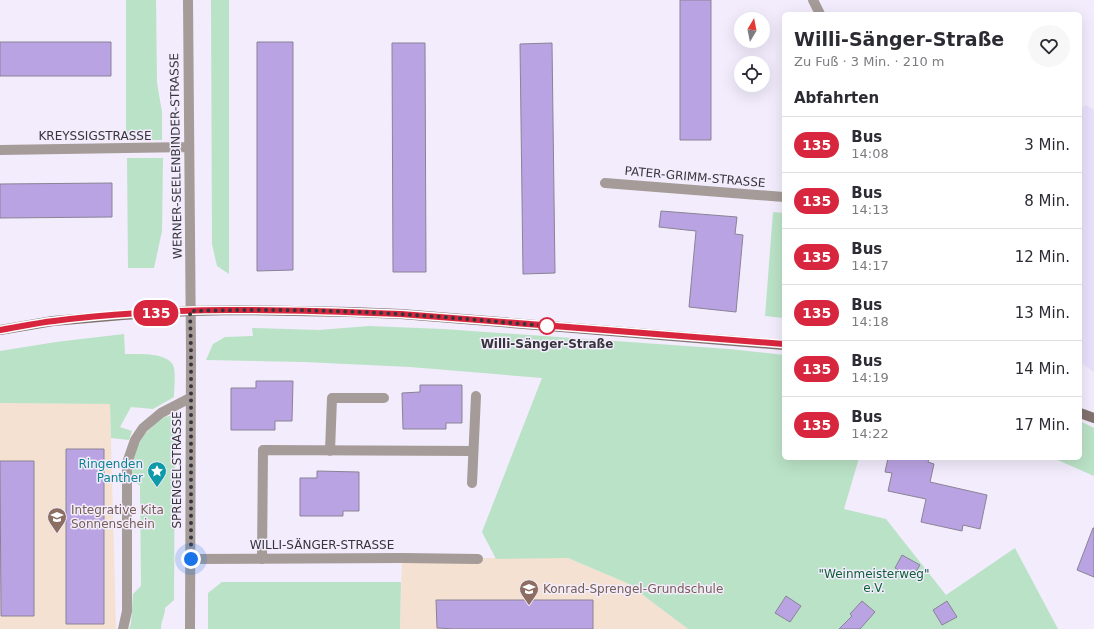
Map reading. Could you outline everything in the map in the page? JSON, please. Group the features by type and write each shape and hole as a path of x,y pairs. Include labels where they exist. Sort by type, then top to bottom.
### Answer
{"main road":[{"path":"0,330 53,321 123,315 190,311 252,310 401,314 782,344"},
{"path":"1082,414 1094,418"}],"street":[{"name":"WERNER-SEELENBINDER-STRASSE","path":"188,0 190,311"},
{"path":"813,0 819,12"},
{"name":"KREYSSIGSTRASSE","path":"0,150 189,148"},
{"name":"PATER-GRIMM-STRASSE","path":"604,183 782,197"},
{"name":"SPRENGELSTRASSE","path":"190,311 190,629"},
{"path":"472,483 476,396"},
{"path":"123,629 127,611 127,463 135,440 143,428 161,413 190,398"},
{"path":"330,451 332,398 384,398"},
{"path":"262,559 263,450 473,451"},
{"name":"WILLI-SÄNGER-STRASSE","path":"191,559 478,559"}],"shaded area":[{"path":"1086,105 1094,110 1094,372 1082,363 1082,108"},
{"name":"Integrative Kita Sonnenschein","path":"0,403 110,404 116,629 0,629"},
{"name":"Konrad-Sprengel-Grundschule","path":"402,558 568,558 627,583 688,629 400,629"}],"green space":[{"path":"126,0 156,0 157,83 162,112 162,140 126,140"},
{"path":"211,0 229,0 229,274 217,266 212,244"},
{"path":"127,158 163,158 162,231 154,268 128,268"},
{"path":"773,212 782,213 782,318 765,316"},
{"name":"\"Weinmeisterweg\" e.V.","path":"369,326 443,329 729,349 782,355 782,460 858,460 844,509 886,519 946,595 1015,548 1058,629 688,629 627,583 568,558 496,559 482,532 542,378 410,367 304,362 206,360 213,344 225,337 253,336 252,328 319,330"},
{"path":"124,334 125,354 144,354 165,358 173,365 175,376 174,397 153,409 131,407 120,427 132,431 129,440 111,438 110,404 0,403 0,351 56,342"},
{"path":"175,415 174,600 165,608 161,629 129,629 131,623 133,594 141,586 140,486 132,479 134,457 139,443 148,431 162,419"},
{"path":"1082,422 1094,428 1094,476 1058,460 1082,460"},
{"path":"222,582 401,582 400,629 208,629 208,593"}],"building":[{"path":"680,0 711,0 711,140 680,140"},
{"path":"0,42 111,42 111,76 0,76"},
{"path":"257,42 293,42 293,270 257,271"},
{"path":"392,43 425,43 426,272 393,272"},
{"path":"552,43 555,273 523,274 520,44"},
{"path":"112,183 112,217 0,218 0,184"},
{"path":"661,211 737,217 735,234 743,235 736,312 689,307 696,231 659,227"},
{"path":"256,381 293,381 292,421 275,421 275,430 231,430 231,388 256,388"},
{"path":"420,385 462,385 462,423 446,423 446,429 403,429 402,393 420,392"},
{"path":"66,449 104,449 104,624 66,624"},
{"path":"888,460 928,460 928,462 934,464 930,482 987,495 980,529 963,525 962,531 921,522 926,499 888,491 892,473 885,472"},
{"path":"0,461 34,461 34,616 1,616"},
{"path":"317,471 359,472 359,511 343,511 343,516 300,516 300,478 317,478"},
{"path":"1094,528 1094,577 1077,570"},
{"path":"902,555 920,565 912,578 895,568"},
{"path":"786,596 801,606 790,622 775,613"},
{"path":"436,600 593,600 593,629 437,628"},
{"path":"862,601 875,612 860,629 839,629 852,616 850,614"},
{"path":"947,601 957,617 942,625 933,610"}],"bus line":[{"name":"135","path":"0,330 53,321 123,315 190,311 251,310 401,314 782,344"}],"place":[{"name":"Willi-Sänger-Straße","path":"547,326"},
{"name":"Ringenden Panther","path":"157,488"},
{"name":"Integrative Kita Sonnenschein","path":"57,534"},
{"name":"Konrad-Sprengel-Grundschule","path":"529,606"}],"route":[{"path":"191,559 190,311 236,310 401,314 547,326"}]}
